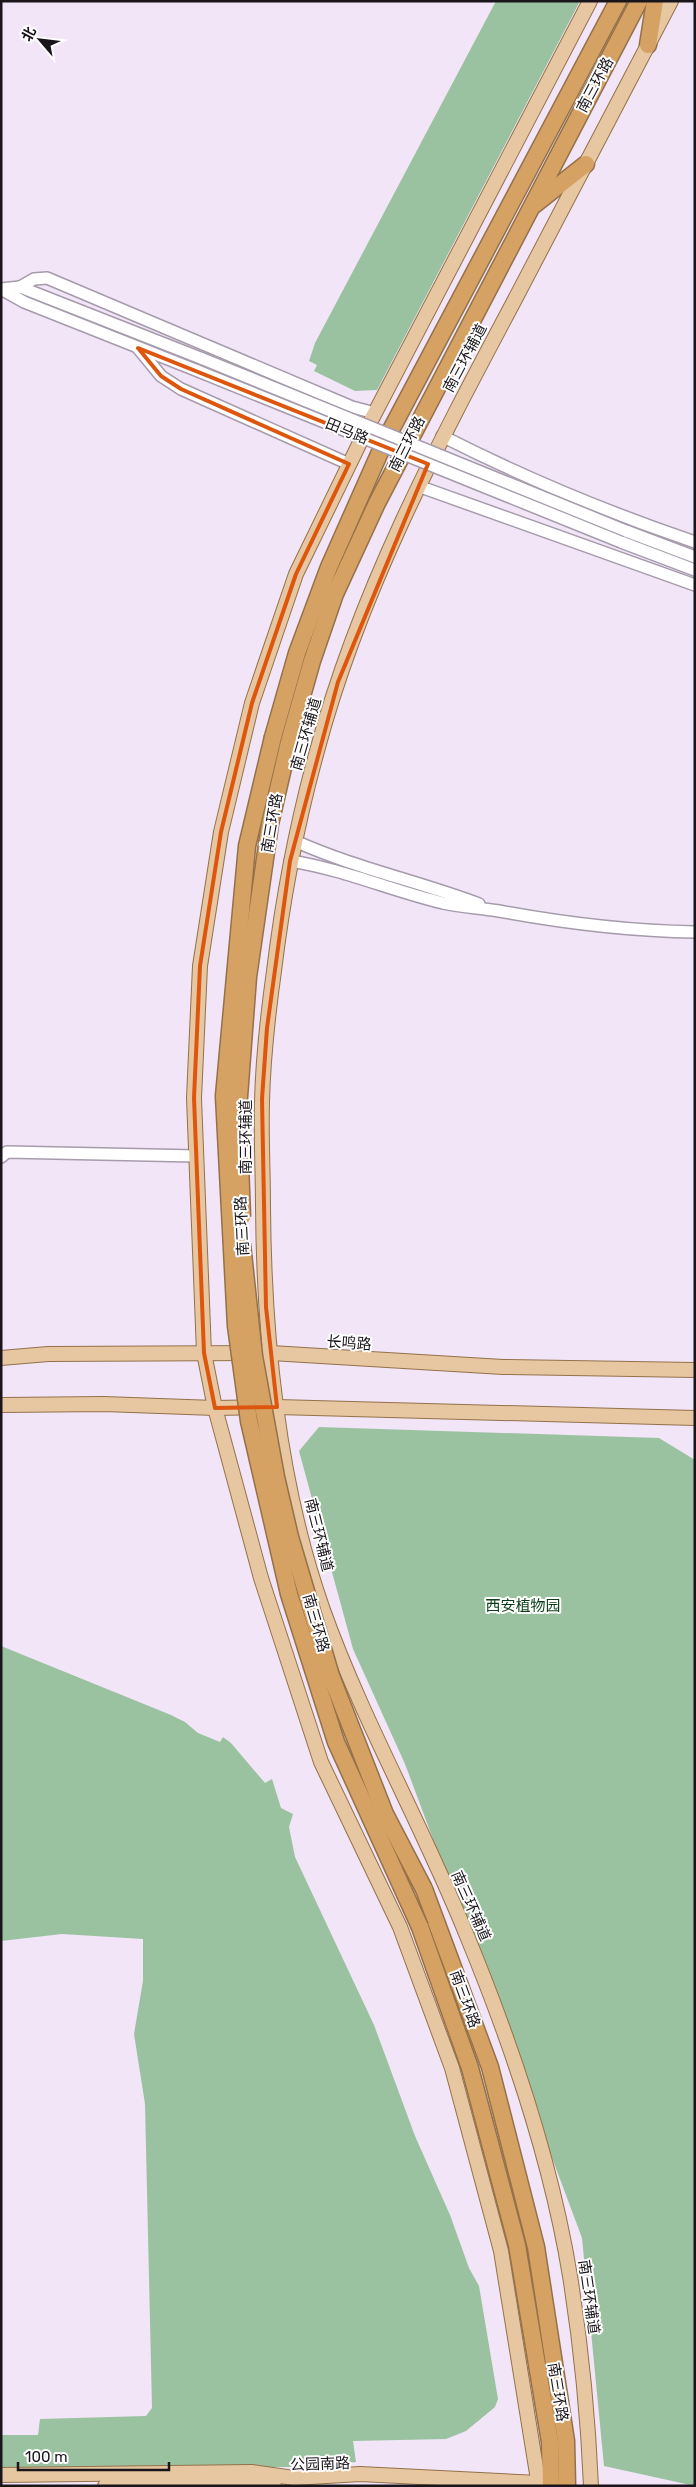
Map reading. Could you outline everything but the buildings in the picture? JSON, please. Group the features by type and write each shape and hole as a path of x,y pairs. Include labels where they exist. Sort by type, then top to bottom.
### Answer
{"highway":[{"path":"601,33 609,1"},
{"name":"南三环路","path":"541,2485 550,2442 517,2245 470,2068 420,1927 336,1742 289,1594 250,1421 236,1326 224,1096 238,925 247,846 272,737 297,653 329,567 384,443 618,1"},
{"name":"南三环路","path":"567,2486 566,2442 536,2246 490,2067 424,1889 386,1814 331,1676 290,1537 272,1458 254,1356 242,1246 238,1110 248,977 270,824 289,742 312,661 335,594 399,458 638,1"},
{"path":"648,45 655,1"},
{"path":"529,210 586,164"}],"main road":[{"path":"1,2475 252,2472 294,2478 360,2474 541,2485 501,2251 452,2068 400,1927 321,1762 261,1578 215,1408 204,1353 194,1098 200,966 221,832 252,703 296,574 375,413 590,1"},
{"name":"南三环辅道","path":"591,2486 584,2385 569,2271 544,2159 498,2014 465,1930 373,1730 323,1610 303,1543 289,1479 277,1407 271,1353 264,1263 262,1098 267,1028 290,861 317,750 338,682 385,559 442,436 671,1"},
{"name":"长鸣路","path":"1,1358 48,1354 271,1353 336,1359 503,1367 695,1370"},
{"path":"1,1405 104,1404 215,1408 277,1407 695,1418"},
{"name":"公园南路","path":"105,2486 369,2479 472,2481 541,2485"}],"street":[{"path":"20,287 34,279 47,278 352,407 375,413"},
{"name":"田马路","path":"1,289 20,287 203,359 626,531 695,556"},
{"name":"田马路","path":"1,289 24,302 695,570"},
{"path":"138,348 161,376 180,389 350,464"},
{"path":"442,436 490,460 659,530 695,542"},
{"path":"418,486 695,585"},
{"path":"295,841 336,858 391,877 446,891 499,911"},
{"path":"290,861 320,865 394,891 446,904 499,911 542,920 602,927 695,932"},
{"path":"1,1157 6,1152 196,1156"}],"highlighted area":[{"path":"138,348 428,464 338,682 290,861 267,1028 262,1099 266,1307 277,1407 215,1408 204,1353 194,1098 200,966 221,832 252,703 296,574 349,464 181,389 161,376"}],"green space":[{"path":"496,1 580,1 377,390 355,391 314,371 317,365 309,361 315,343"},
{"name":"西安植物园","path":"319,1427 659,1438 695,1460 695,2486 604,2466 582,2238 405,1764 353,1649 299,1451"},
{"path":"1,1646 171,1715 185,1722 198,1733 220,1742 223,1737 231,1743 265,1783 272,1779 281,1808 293,1814 289,1827 295,1857 374,2025 415,2136 450,2215 469,2268 479,2286 498,2399 495,2407 466,2431 446,2439 353,2441 356,2462 305,2467 1,2467 1,2435 38,2435 40,2419 146,2416 152,2408 145,2104 134,2034 143,1981 143,1939 62,1934 1,1941"}]}
